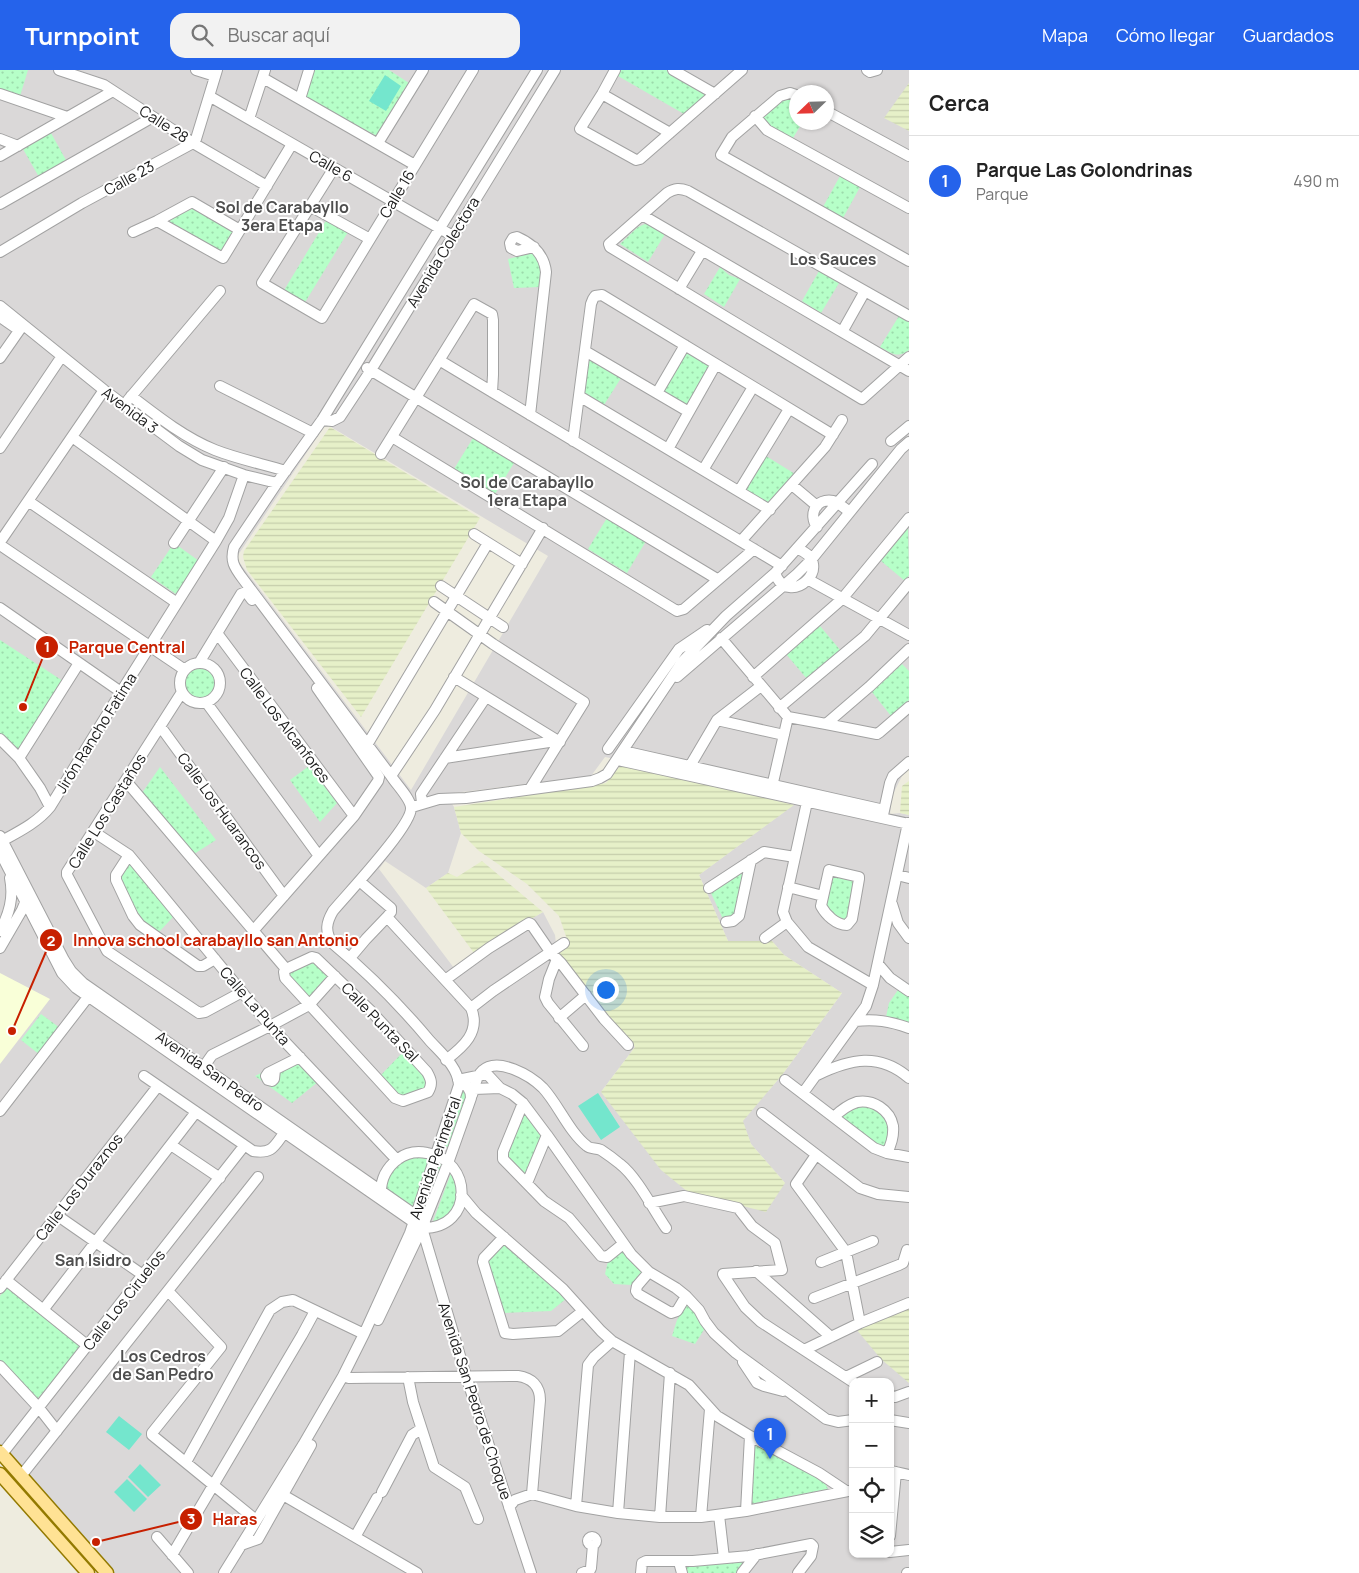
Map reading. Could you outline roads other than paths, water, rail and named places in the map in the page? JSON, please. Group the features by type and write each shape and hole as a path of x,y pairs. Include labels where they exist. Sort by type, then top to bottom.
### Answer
{"main road":[{"path":"1,1453 107,1573"},
{"path":"0,1474 88,1573"}],"street":[{"name":"Calle 28","path":"59,70 92,81 113,91 193,143 267,186"},
{"path":"193,143 196,139 216,73 196,70"},
{"path":"300,99 309,70"},
{"path":"378,143 423,70"},
{"name":"Calle 16","path":"310,206 262,283 322,318 473,70"},
{"name":"Avenida Colectora","path":"417,805 409,800 235,567 232,557 234,547 322,420 358,363 537,70"},
{"name":"Avenida Colectora","path":"322,420 332,421 340,417 371,370 554,70"},
{"path":"615,70 580,129 636,160 640,159 742,70"},
{"path":"673,70 715,94"},
{"path":"867,70 870,72 877,70"},
{"path":"248,119 264,74 300,99 416,165"},
{"path":"0,156 113,91"},
{"path":"789,93 780,96 755,116 732,137 721,155 909,261"},
{"path":"0,94 67,117"},
{"path":"602,94 670,133"},
{"name":"Calle 6","path":"209,96 453,236"},
{"path":"834,115 909,156"},
{"path":"755,116 767,130 909,208"},
{"path":"0,204 153,117"},
{"path":"0,139 18,146"},
{"name":"Calle 23","path":"0,252 82,203 193,143"},
{"path":"157,221 222,258 292,144"},
{"path":"334,168 310,206 370,239"},
{"path":"909,316 688,191 681,189 673,189 667,193 609,244 610,248 862,399 909,357"},
{"path":"133,232 192,202 240,230"},
{"path":"642,215 909,371"},
{"path":"530,415 546,272 543,257 534,247"},
{"path":"679,290 702,250"},
{"path":"124,405 220,291"},
{"path":"842,332 865,291"},
{"path":"573,441 593,299 598,295 602,295 832,435"},
{"path":"381,454 472,306 476,305 492,314 492,392"},
{"name":"Avenida 3","path":"0,306 21,328 62,356 179,446 202,460 244,475 277,483"},
{"path":"0,317 21,328 0,358"},
{"path":"657,394 685,345"},
{"path":"585,351 689,412"},
{"path":"0,448 62,356"},
{"path":"439,360 754,549 779,569 781,582 792,587 798,587 809,580 813,568 811,560 804,552 798,549"},
{"path":"358,363 717,579"},
{"path":"668,449 716,364"},
{"path":"220,386 313,433"},
{"path":"703,470 753,387"},
{"path":"104,390 0,543 185,670"},
{"path":"131,396 191,438 215,450 286,471"},
{"path":"579,396 770,510"},
{"path":"739,491 789,408"},
{"path":"740,541 826,447 842,420"},
{"path":"891,441 909,426"},
{"path":"72,437 216,541"},
{"path":"392,437 677,611 684,609 754,549"},
{"path":"667,687 811,560 901,448 909,442"},
{"path":"417,805 439,799 466,798 592,781 608,774 682,662 726,616 779,569 872,464"},
{"path":"174,543 224,468"},
{"path":"817,527 813,520 813,515 817,506 825,501 841,500 885,469"},
{"name":"Jirón Rancho Fatima","path":"1,839 32,824 44,815 50,807 216,541 229,518 244,475"},
{"path":"792,485 817,506"},
{"path":"841,500 850,512"},
{"path":"28,501 177,603"},
{"path":"753,677 842,599 909,518"},
{"path":"391,776 480,635 543,528"},
{"path":"474,534 522,564"},
{"path":"368,745 488,543"},
{"path":"809,580 909,634"},
{"path":"780,708 865,636 909,584"},
{"path":"441,586 503,627"},
{"path":"200,663 241,594 246,592 380,777 354,816 253,931"},
{"path":"434,602 480,635 584,702 557,740 530,789"},
{"path":"0,608 121,692"},
{"path":"608,749 679,649 726,616"},
{"name":"Calle Los Alcanfores","path":"217,633 354,816"},
{"path":"721,638 788,717 877,734 909,707"},
{"path":"826,724 877,680 909,648"},
{"path":"19,758 79,663"},
{"path":"200,663 212,667 219,678 218,692 206,702 200,703 191,701 182,692 180,678 191,665 200,663"},
{"path":"454,677 557,740"},
{"path":"688,771 718,720 761,686"},
{"name":"Calle Los Castaños","path":"182,692 67,872 67,875 107,951 199,1013 205,1012 242,992"},
{"path":"486,697 421,794 417,805 406,823 327,920 328,937 332,943 387,992 455,1071 458,1080 487,1074 500,1088 512,1094 523,1103 631,1254 650,1272 686,1296 699,1310 714,1333 736,1353 758,1383 793,1395 826,1419 844,1422 849,1421"},
{"path":"206,702 319,856"},
{"path":"772,790 788,717"},
{"path":"718,720 784,735"},
{"name":"Calle Los Huarancos","path":"160,726 284,896"},
{"path":"0,739 19,758 40,788 50,807"},
{"path":"445,758 557,740"},
{"path":"620,756 883,814 908,823 878,964 866,1006 803,1093"},
{"path":"883,814 893,776 909,762"},
{"path":"126,781 286,969 284,972 285,978 309,1005"},
{"path":"772,790 807,802 883,814"},
{"path":"807,802 783,912 787,922 808,947 873,985"},
{"name":"Calle La Punta","path":"94,832 129,855 270,1026 397,1160"},
{"name":"Avenida San Pedro","path":"1,839 29,892 66,971"},
{"name":"Avenida San Pedro","path":"0,852 25,902 66,971 88,997 201,1070 284,1133 381,1195"},
{"path":"709,888 764,852 795,857"},
{"path":"129,855 116,875 116,880 133,916 140,925 198,966 203,966 215,959"},
{"path":"726,922 739,916 751,860"},
{"path":"0,931 11,906 9,870"},
{"path":"829,870 859,876 852,919 847,925 842,925 825,913 821,906 823,896 829,870"},
{"path":"896,875 909,878"},
{"path":"350,958 391,912 391,908 364,885"},
{"path":"788,887 823,896"},
{"path":"0,948 29,892"},
{"path":"892,901 898,923 909,938"},
{"path":"387,917 471,1008 474,1024 473,1032 462,1047 446,1060"},
{"path":"765,938 787,922"},
{"path":"445,980 490,948 529,924 534,926 554,956 628,1045"},
{"path":"471,1008 493,991 554,956 564,943"},
{"path":"554,956 544,998 583,1046"},
{"name":"Calle Punta Sal","path":"286,969 312,957 316,958 405,1046 427,1072 432,1080 428,1092 403,1101 397,1100 309,1005"},
{"path":"878,964 890,978 909,991"},
{"path":"201,1070 212,1055 309,1005 336,976"},
{"name":"Avenida San Pedro","path":"80,986 419,1222"},
{"path":"560,1018 586,995"},
{"path":"0,1111 88,997"},
{"path":"855,1021 874,1019 892,1022 909,1028"},
{"path":"275,1070 300,1057"},
{"path":"814,1077 836,1066 858,1060 880,1062 900,1070 909,1078"},
{"path":"472,1093 479,1075 484,1069 498,1065 507,1066 530,1078 543,1088 587,1147 600,1150 622,1165 640,1186 666,1228"},
{"path":"144,1076 253,1151 272,1150 284,1133"},
{"name":"Avenida Perimetral","path":"224,1573 346,1377 364,1334 448,1163 472,1093 468,1087 458,1080"},
{"name":"Avenida Perimetral","path":"241,1545 258,1538 410,1255 435,1154 458,1089 458,1080"},
{"path":"785,1080 868,1144 887,1153 909,1157"},
{"name":"Calle Los Duraznos","path":"3,1284 158,1086"},
{"path":"472,1093 500,1088"},
{"path":"834,1118 840,1111 856,1102 875,1104 883,1109 889,1117 893,1136 887,1153"},
{"path":"523,1103 502,1156 506,1162 544,1201 570,1218 601,1256 607,1257 623,1244"},
{"path":"43,1310 196,1112"},
{"path":"762,1113 853,1184 868,1192 909,1197"},
{"path":"527,1183 547,1135"},
{"path":"171,1145 220,1178"},
{"name":"Calle Los Ciruelos","path":"1,1453 39,1408 244,1146"},
{"path":"381,1195 385,1173 397,1160 412,1153 424,1152 435,1154 448,1163 457,1174 461,1188 458,1209 451,1220 440,1226 419,1222"},
{"path":"816,1155 796,1184 846,1252 860,1323"},
{"path":"21,1476 258,1178"},
{"path":"461,1195 476,1213 563,1289 601,1332 612,1341 689,1385 717,1416 849,1490"},
{"path":"649,1203 684,1196 738,1208 752,1226 775,1243 782,1270 723,1274 745,1308 761,1322 849,1380"},
{"path":"455,1215 468,1212 476,1213"},
{"path":"58,1216 143,1275"},
{"name":"Avenida San Pedro de Choque","path":"419,1222 466,1376 531,1573"},
{"path":"504,1237 484,1258 483,1262 505,1333 558,1331 583,1311"},
{"path":"821,1262 873,1240"},
{"path":"814,1298 903,1263 907,1250"},
{"path":"410,1255 421,1251 430,1258"},
{"path":"756,1271 831,1337"},
{"path":"650,1272 637,1286 636,1292 638,1294 671,1313 678,1311 686,1296"},
{"path":"3,1284 43,1310 88,1346"},
{"path":"168,1291 221,1347 152,1433 154,1438 256,1520"},
{"path":"186,1462 270,1310 282,1302 293,1300 364,1334"},
{"path":"804,1350 860,1323 909,1303"},
{"path":"172,1554 302,1336 314,1311"},
{"path":"576,1506 588,1365 612,1341"},
{"path":"618,1513 630,1352"},
{"path":"852,1378 877,1362"},
{"path":"0,1366 39,1408 57,1431"},
{"path":"660,1518 670,1373"},
{"path":"346,1377 518,1376 532,1381 538,1388 540,1400 532,1494"},
{"path":"408,1377 413,1402 434,1467 465,1487 478,1519"},
{"path":"894,1397 909,1392"},
{"path":"701,1517 710,1408"},
{"path":"894,1421 909,1423"},
{"path":"355,1537 412,1435 422,1429"},
{"path":"746,1511 750,1436"},
{"path":"894,1472 909,1475"},
{"path":"508,1507 515,1500 532,1494 576,1506 618,1513 660,1518 701,1517 746,1511 849,1491"},
{"path":"282,1495 417,1573"},
{"path":"719,1515 724,1558"},
{"path":"157,1537 188,1573"},
{"path":"641,1573 642,1563 646,1561 679,1562 724,1558 811,1544 813,1546 811,1556 798,1573"},
{"path":"582,1573 591,1568 593,1545"},
{"path":"894,1552 909,1550"},
{"path":"742,1573 757,1554"},
{"path":"679,1562 682,1573"}],"place":[{"name":"Parque Central","path":"23,707"},
{"name":"Innova school carabayllo san Antonio","path":"12,1031"},
{"name":"Parque Las Golondrinas","path":"770,1459"},
{"name":"Haras","path":"96,1542"}],"district":[{"name":"Sol de Carabayllo 3era Etapa","path":"282,216"},
{"name":"Los Sauces","path":"833,259"},
{"name":"Sol de Carabayllo 1era Etapa","path":"527,491"},
{"name":"San Isidro","path":"93,1260"},
{"name":"Los Cedros de San Pedro","path":"163,1365"}]}
